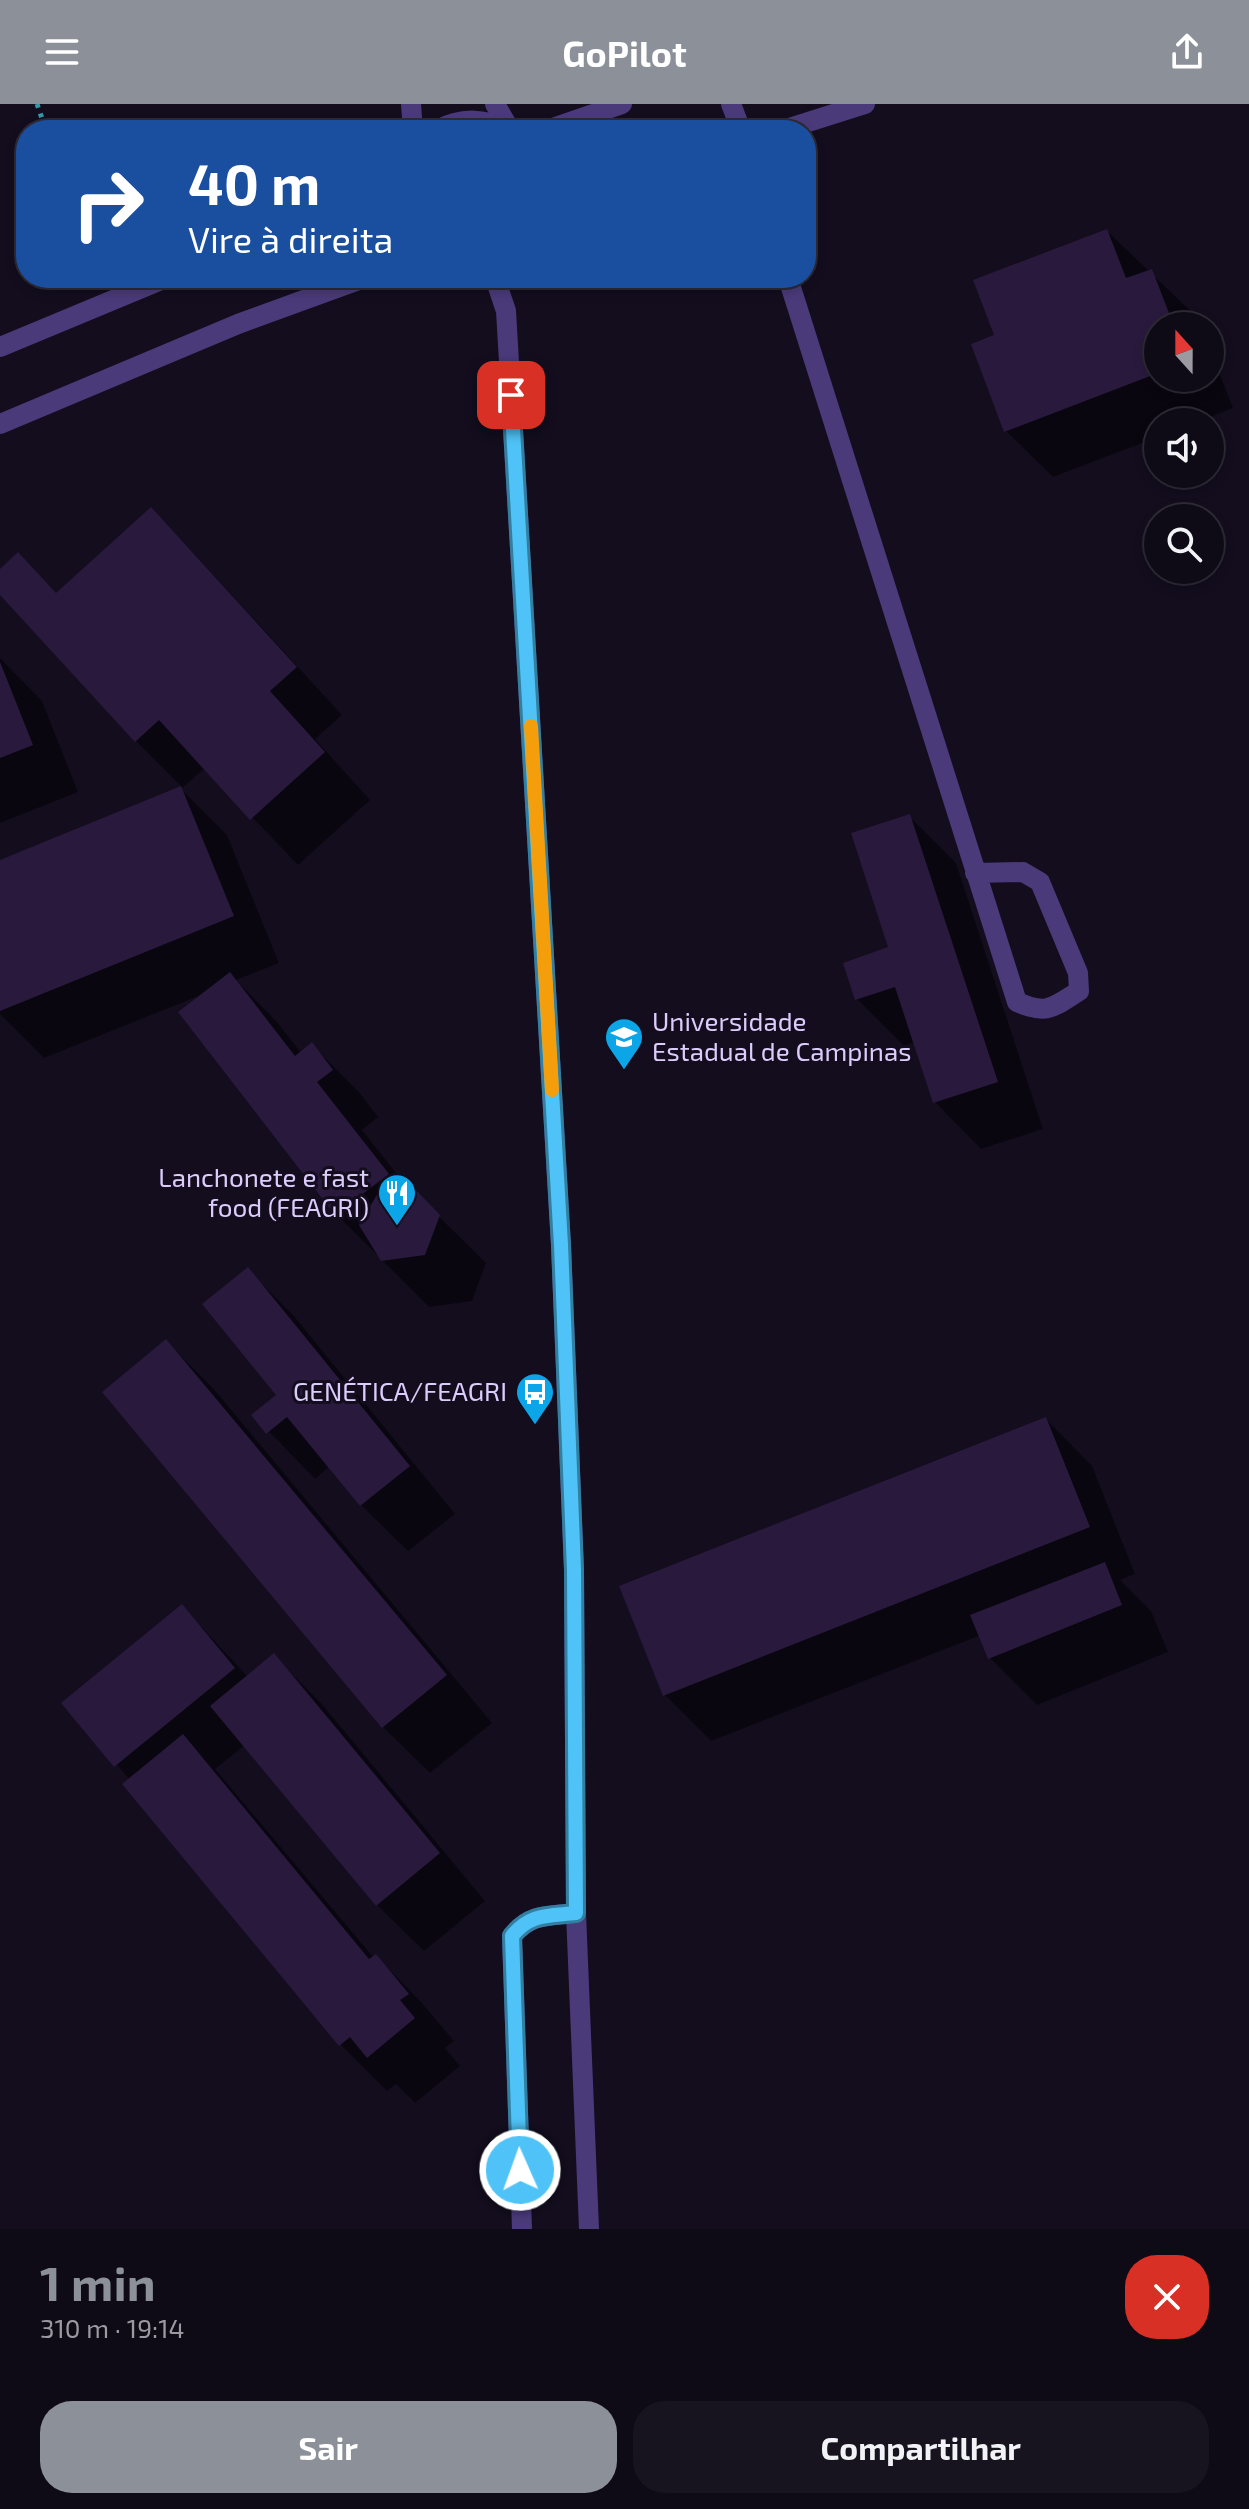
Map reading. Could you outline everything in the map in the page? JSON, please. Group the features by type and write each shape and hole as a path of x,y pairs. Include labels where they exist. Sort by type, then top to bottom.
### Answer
{"street":[{"path":"576,120 622,104"},
{"path":"815,120 865,104"},
{"path":"0,347 142,288"},
{"path":"0,424 238,324 337,288"},
{"path":"498,288 506,311 561,1245 574,1570 576,1913 589,2229"},
{"path":"791,288 975,873 1017,1002 1038,1011 1056,1005 1079,991 1078,973 1040,882 1023,872 975,873"},
{"path":"522,2229 512,1936 521,1924 530,1919 576,1913"}],"building":[{"path":"1107,229 1126,278 1152,269 1169,312 1144,312 1144,378 1004,432 971,344 994,335 973,280"},
{"path":"151,507 297,667 270,691 325,752 250,820 159,720 135,742 0,595 0,569 18,552 56,593"},
{"path":"0,662 33,745 0,758"},
{"path":"181,786 234,916 0,1011 0,860"},
{"path":"910,814 998,1082 933,1103 895,987 855,1000 843,963 888,947 851,833"},
{"path":"230,972 295,1056 312,1042 333,1070 317,1082 389,1174 335,1215 178,1012"},
{"path":"415,1189 440,1215 425,1255 381,1261 359,1225 378,1193"},
{"path":"248,1267 410,1466 360,1506 287,1417 266,1434 251,1415 276,1395 202,1304"},
{"path":"166,1339 447,1675 382,1728 102,1392"},
{"path":"1046,1417 1090,1527 663,1696 619,1586"},
{"path":"1105,1562 1122,1605 988,1659 970,1615"},
{"path":"182,1604 235,1668 114,1767 61,1703"},
{"path":"274,1653 440,1853 376,1906 210,1706"},
{"path":"183,1734 369,1959 376,1954 409,1994 400,2000 415,2018 367,2058 350,2037 339,2046 122,1784"}],"slow traffic":[{"path":"531,726 552,1090"}],"place":[{"name":"Universidade Estadual de Campinas","path":"624,1071"},
{"name":"Lanchonete e fast food (FEAGRI)","path":"397,1227"},
{"name":"GENÉTICA/FEAGRI","path":"535,1426"}],"route":[{"path":"511,395 561,1245 574,1570 576,1913 530,1919 521,1924 512,1936 520,2170"}]}
